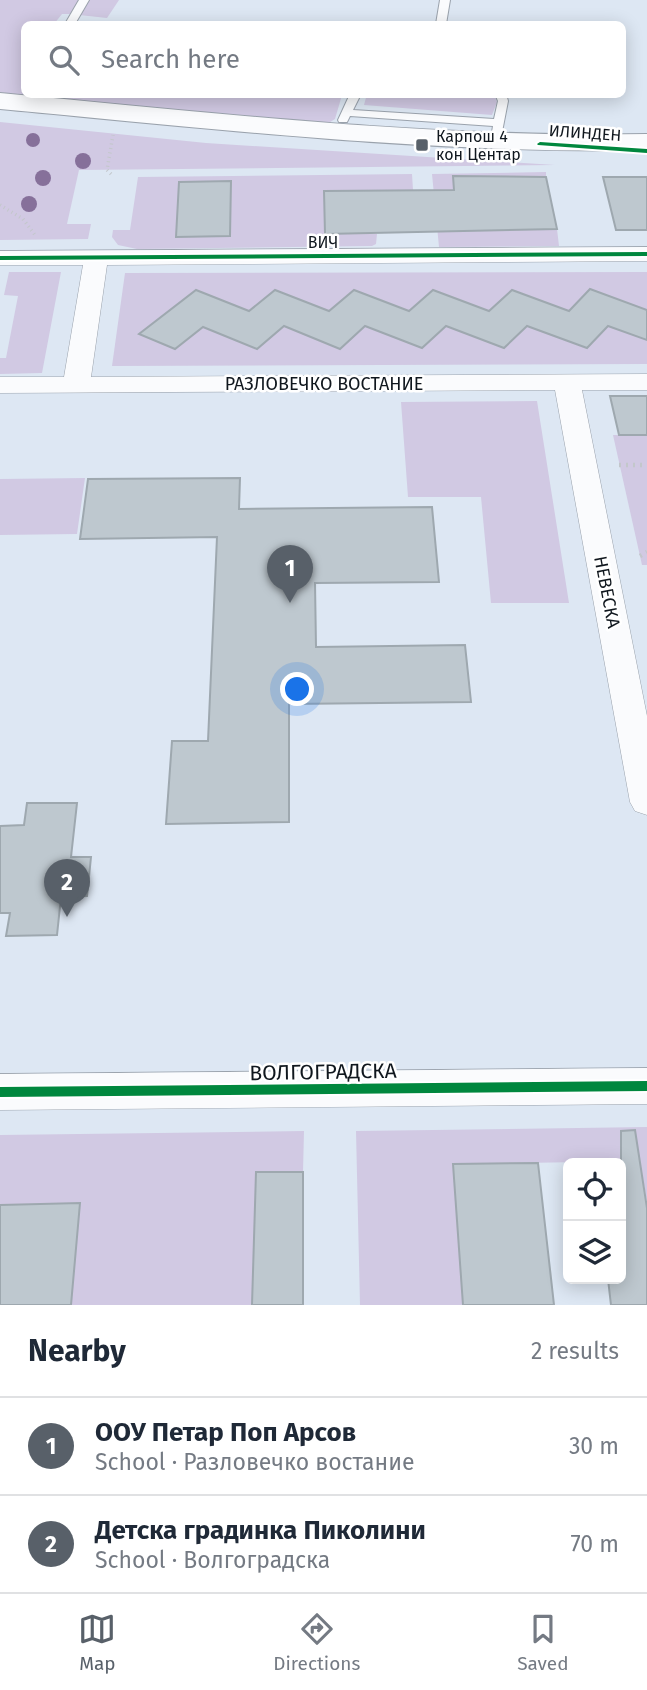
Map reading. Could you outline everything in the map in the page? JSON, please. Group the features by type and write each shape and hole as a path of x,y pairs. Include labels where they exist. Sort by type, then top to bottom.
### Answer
{"street":[{"name":"ИЛИНДЕН","path":"0,101 497,132 540,144 647,151"},
{"name":"ИЛИНДЕН","path":"540,144 647,142"},
{"name":"ВИЧ","path":"0,258 647,254"},
{"path":"76,385 96,257"},
{"name":"НЕВЕСКА","path":"567,382 647,802"},
{"name":"РАЗЛОВЕЧКО ВОСТАНИЕ","path":"0,385 647,382"},
{"name":"ВОЛГОГРАДСКА","path":"0,1092 647,1086"}],"lane":[{"path":"72,21 84,0"},
{"path":"442,21 445,0"},
{"path":"342,122 354,98"},
{"path":"497,132 502,98"}],"path":[{"path":"111,174 107,170 114,131"},
{"path":"0,205 32,227 44,257"},
{"path":"620,465 647,465"},
{"path":"640,556 647,552"}],"shaded area":[{"path":"0,0 79,0 70,14 62,14 56,21 21,21 21,97 0,94"},
{"path":"89,0 119,0 107,18 79,15"},
{"path":"56,98 341,98 335,119 327,124 54,101"},
{"path":"366,98 495,98 497,102 492,115 364,105"},
{"path":"0,122 206,143 555,165 79,170 67,224 91,224 88,239 0,240"},
{"path":"546,172 546,177 530,177 539,229 557,229 559,246 439,247 432,174","holes":["453,176 503,176 512,230 459,230"]},
{"path":"412,174 413,190 324,191 325,234 377,234 376,244 372,246 137,249 118,245 112,237 113,230 130,230 138,177"},
{"path":"9,272 61,272 42,373 0,374 0,358 6,358 18,296 4,295"},
{"path":"647,272 647,364 112,366 125,273"},
{"path":"537,401 569,603 491,603 481,497 408,497 401,402"},
{"path":"613,435 647,435 647,565 642,565"},
{"path":"85,478 77,534 0,535 0,479"},
{"path":"647,1127 647,1202 640,1161 626,1161 626,1158 563,1158 563,1162 454,1164 463,1305 360,1305 356,1131"},
{"path":"304,1131 303,1172 256,1172 252,1305 0,1305 0,1135"}],"building":[{"path":"453,176 546,177 557,229 325,234 324,191 454,190"},
{"path":"603,177 647,177 647,230 616,230"},
{"path":"231,181 230,236 176,237 179,182"},
{"path":"590,289 647,310 647,340 608,326 587,348 527,326 504,348 446,326 422,348 365,326 340,349 284,326 257,349 203,327 175,349 139,334 196,290 249,311 275,290 329,311 354,290 409,311 433,290 489,311 512,290 569,311"},
{"path":"610,396 647,396 647,435 619,435"},
{"path":"240,478 239,509 432,507 439,582 315,583 316,647 465,645 471,702 289,704 289,822 166,824 172,741 208,741 217,537 80,539 88,479"},
{"path":"27,803 77,803 71,857 91,857 87,896 61,897 57,935 6,936 10,913 0,913 0,826 24,825"},
{"path":"635,1130 647,1208 647,1305 611,1305 609,1284 626,1284 626,1158 621,1158 621,1131"},
{"path":"538,1163 554,1305 463,1305 453,1164"},
{"path":"256,1172 303,1172 303,1305 252,1305"},
{"path":"80,1203 71,1305 0,1305 0,1205"}],"cycle path":[{"path":"540,144 647,151"},
{"path":"0,258 647,254"},
{"path":"0,1092 647,1086"}],"place":[{"name":"Карпош 4 кон Центар","path":"422,145"},
{"name":"ООУ Петар Поп Арсов","path":"290,603"},
{"name":"Детска градинка Пиколини","path":"67,917"}]}
